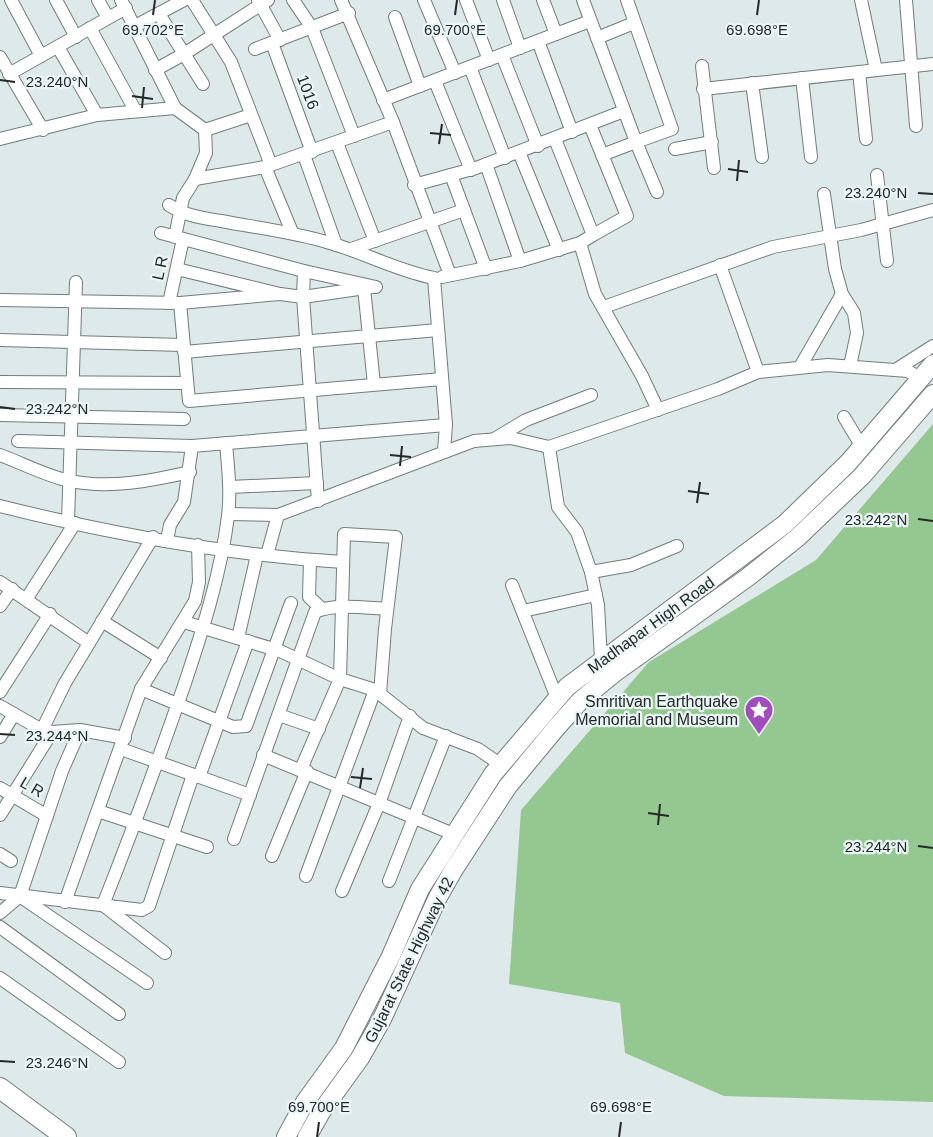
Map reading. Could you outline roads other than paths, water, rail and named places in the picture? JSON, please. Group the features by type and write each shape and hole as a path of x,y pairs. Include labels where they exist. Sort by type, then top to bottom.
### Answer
{"highway":[{"path":"0,1088 66,1137"},
{"path":"0,1102 47,1137"}],"main road":[{"name":"Madhapar High Road","path":"286,1137 305,1102 344,1048 365,1011 420,889 501,765 557,698 601,659 737,562 785,524 862,447 926,388 933,364"},
{"name":"Gujarat State Highway 42","path":"308,1137 321,1112 360,1059 423,934 438,897 508,786 588,694 797,538 862,476 926,388"}],"street":[{"path":"11,0 41,56"},
{"path":"56,0 76,37"},
{"path":"98,0 108,18"},
{"path":"135,26 184,0"},
{"path":"192,0 231,62 292,232"},
{"path":"293,0 312,28 354,136"},
{"path":"341,0 349,14 393,122 414,185 450,275"},
{"path":"424,0 455,73"},
{"path":"465,0 489,60"},
{"path":"503,0 520,48"},
{"path":"543,0 556,34"},
{"path":"583,0 657,192"},
{"path":"602,155 672,129 627,0"},
{"path":"861,0 876,70"},
{"path":"906,0 916,126"},
{"path":"155,70 214,35 262,2"},
{"name":"1016","path":"262,2 276,41 336,244"},
{"path":"9,74 108,18 124,4 175,108 205,130 251,115"},
{"path":"159,14 203,84"},
{"path":"255,49 349,14"},
{"path":"395,17 420,86"},
{"path":"384,100 591,21"},
{"path":"597,38 634,23"},
{"path":"90,28 135,110"},
{"path":"538,41 572,132"},
{"path":"58,47 97,115"},
{"path":"502,55 538,146"},
{"path":"0,57 43,130"},
{"path":"703,88 933,64"},
{"path":"702,66 714,168"},
{"path":"470,67 505,158"},
{"path":"859,72 866,139"},
{"path":"802,78 811,157"},
{"path":"435,81 471,170"},
{"path":"752,83 762,157"},
{"path":"1,138 43,130 97,115 175,108"},
{"path":"414,185 471,170 555,140 624,111"},
{"path":"195,179 268,166 393,122"},
{"path":"175,209 292,232 351,249 414,274 435,278 486,269 580,243 627,216 590,125"},
{"name":"L R","path":"187,383 175,303 179,238 175,209 195,179 206,153 205,130"},
{"path":"555,140 593,235"},
{"path":"337,142 375,241"},
{"path":"675,149 712,142"},
{"path":"519,152 559,250"},
{"path":"486,164 520,261"},
{"path":"451,175 486,269"},
{"path":"877,175 887,261"},
{"path":"824,194 842,294 854,313 857,333 850,366"},
{"path":"351,249 464,210"},
{"path":"604,307 789,243 884,225 933,210"},
{"path":"161,233 304,271 376,287 303,297 280,294 177,269"},
{"path":"580,243 595,294 642,376 658,410"},
{"path":"720,265 758,372"},
{"path":"304,271 303,297 308,340 318,501"},
{"path":"435,278 446,425 444,451"},
{"path":"27,598 71,522 68,481 76,282"},
{"path":"364,288 374,384"},
{"path":"0,300 175,303 280,294"},
{"path":"800,367 819,339 842,294"},
{"path":"0,340 183,349 438,330"},
{"path":"897,369 933,346"},
{"path":"229,514 278,515 474,441 511,438 549,447 658,410 758,372 800,367 850,366 897,369 913,374 926,388"},
{"path":"0,382 187,383 189,401 442,379"},
{"path":"496,438 526,420 591,395"},
{"path":"0,415 184,419"},
{"path":"844,417 862,447"},
{"path":"18,441 192,446 446,425"},
{"path":"103,906 158,762 203,628 223,549 229,514 230,487 226,443"},
{"path":"167,540 170,525 184,502 192,446"},
{"path":"549,447 558,507 577,532 591,572 596,595 601,659"},
{"path":"0,454 68,481 125,484 189,472"},
{"path":"230,487 317,483"},
{"path":"0,506 167,540 262,555 343,562"},
{"path":"0,893 142,910 149,906 172,835 218,721 243,639 262,555 278,515"},
{"path":"272,856 340,679 344,534 396,537 377,692 306,876"},
{"path":"0,815 47,731 65,683 153,537"},
{"path":"65,902 141,689 184,622 198,593 198,545"},
{"path":"591,572 631,565 678,546"},
{"path":"310,560 309,597 322,609"},
{"path":"0,582 27,598 89,643"},
{"path":"512,585 557,698"},
{"path":"0,606 12,589"},
{"path":"523,611 596,595"},
{"path":"141,689 233,727 246,726 291,603"},
{"path":"234,839 312,618 322,609 387,609"},
{"path":"0,692 50,614"},
{"path":"102,621 161,658"},
{"path":"184,622 275,649 340,679 377,692 423,728 478,749 501,765"},
{"path":"0,706 47,731 80,730 123,743 158,762 250,795"},
{"path":"0,737 14,714"},
{"path":"279,715 319,729"},
{"path":"342,891 380,801 410,716"},
{"path":"0,913 20,896 47,816 80,730"},
{"path":"389,881 446,736"},
{"path":"264,755 380,801 446,831"},
{"name":"L R","path":"0,788 47,816"},
{"path":"98,811 207,847"},
{"path":"20,896 147,983"},
{"path":"103,906 165,953"},
{"path":"0,927 119,1014"},
{"path":"0,978 119,1062"}],"place":[{"name":"Smritivan Earthquake Memorial and Museum","path":"759,736"}]}
